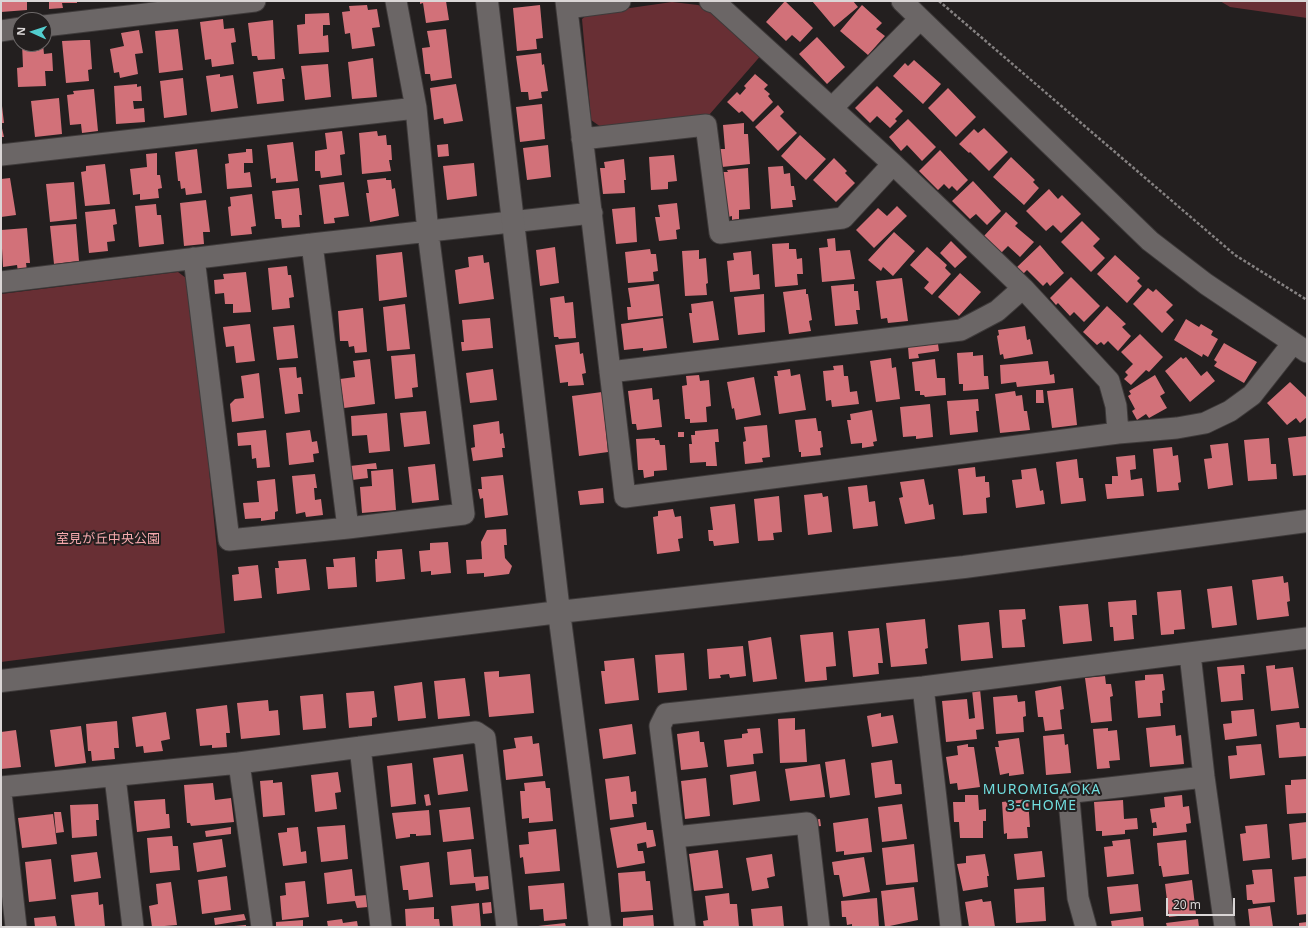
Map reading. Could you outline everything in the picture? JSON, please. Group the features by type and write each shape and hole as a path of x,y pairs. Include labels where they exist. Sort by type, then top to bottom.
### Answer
{"street":[{"path":"52,25 255,1"},
{"path":"194,258 229,540 464,514 428,232 416,108 396,1"},
{"path":"487,1 559,612 600,927"},
{"path":"620,1 566,5 625,497 1118,433 1177,428 1205,423 1230,411 1252,395 1300,348 1206,284 1150,241 902,1"},
{"path":"710,1 716,2 832,108 1023,288 1109,381 1116,406 1118,433"},
{"path":"832,108 920,19"},
{"path":"1,31 12,29"},
{"path":"1,155 416,108"},
{"path":"582,139 706,125 720,233 843,218 893,164"},
{"path":"1,282 312,244 592,213"},
{"path":"312,244 348,528"},
{"path":"610,372 961,330 997,311 1023,288"},
{"path":"1,681 559,612 964,567 1307,521 1307,525"},
{"path":"685,927 660,726 666,714 923,687 1307,638"},
{"path":"1190,654 1204,777 1225,927"},
{"path":"923,687 951,927"},
{"path":"1,787 115,777 239,763 476,732 485,738 507,927"},
{"path":"360,747 381,927"},
{"path":"239,763 262,927"},
{"path":"115,777 133,927"},
{"path":"1086,927 1078,898 1069,800 1074,792 1204,777"},
{"path":"1,793 16,927"},
{"path":"675,837 807,823 819,927"}],"path":[{"path":"939,1 1236,255 1307,300"}],"green space":[{"path":"1220,1 1307,1 1307,18 1230,7"},
{"path":"672,2 698,5 716,11 763,53 709,115 601,127 591,120 582,19 588,14"},
{"name":"室見が丘中央公園","path":"178,272 186,278 209,445 209,469 225,633 1,662 1,294"}],"building":[{"path":"1,1 27,1 27,10 1,12"},
{"path":"49,1 77,1 77,3 62,3 63,8 49,9"},
{"path":"420,1 446,1 449,20 426,23 423,3 420,4"},
{"path":"785,1 813,28 800,42 792,35 786,41 766,22"},
{"path":"812,1 853,1 858,7 834,27"},
{"path":"367,5 368,10 377,9 380,27 372,28 375,46 352,49 350,33 345,34 342,12 350,11 349,6"},
{"path":"540,5 543,38 536,39 537,49 517,51 513,8"},
{"path":"862,5 882,23 876,29 885,36 868,55 840,31"},
{"path":"329,13 330,25 323,25 323,36 328,35 329,52 299,54 297,25 305,24 305,14"},
{"path":"223,19 224,29 234,28 236,42 231,43 234,64 212,67 211,59 205,60 200,22"},
{"path":"273,20 275,59 258,60 257,56 252,56 248,23"},
{"path":"178,29 183,70 159,73 155,31"},
{"path":"446,29 452,78 431,81 430,74 425,74 422,48 430,47 427,31"},
{"path":"139,30 143,53 135,54 138,74 120,78 119,72 114,73 110,49 124,46 121,33"},
{"path":"817,37 845,67 827,84 799,54"},
{"path":"90,40 92,69 88,70 89,81 66,83 62,41"},
{"path":"22,52 44,52 44,54 52,53 53,71 45,71 46,86 18,87 17,68 23,67"},
{"path":"541,53 548,91 541,92 542,98 529,100 528,92 521,92 516,56"},
{"path":"373,58 377,97 352,99 348,62"},
{"path":"914,60 941,84 923,104 893,76 905,63 908,66"},
{"path":"328,64 331,97 305,100 301,66"},
{"path":"283,68 285,79 282,79 284,101 257,104 253,72"},
{"path":"220,74 220,77 233,75 238,108 211,112 206,76"},
{"path":"755,74 768,85 764,89 770,94 768,96 773,102 753,122 742,111 739,113 727,102 737,92 740,95 746,88 744,86"},
{"path":"183,78 187,115 164,118 160,81"},
{"path":"137,84 137,87 141,86 142,101 133,101 134,109 144,108 145,122 116,124 114,86"},
{"path":"456,84 463,121 444,124 443,118 434,120 430,88"},
{"path":"877,86 903,111 895,119 897,121 890,128 877,116 870,123 855,108"},
{"path":"948,88 976,117 956,137 928,108"},
{"path":"94,89 98,131 82,133 81,124 70,125 67,95 74,94 73,91"},
{"path":"59,98 62,134 35,137 31,101"},
{"path":"542,104 545,139 520,142 516,107"},
{"path":"778,105 784,112 780,116 797,133 778,151 755,127"},
{"path":"2,106 4,123 1,123"},
{"path":"908,119 936,147 922,161 907,145 901,151 889,137"},
{"path":"744,123 744,134 748,134 750,164 722,167 720,149 725,149 723,125"},
{"path":"1,124 4,137 1,137"},
{"path":"984,128 1008,152 989,171 970,152 969,153 959,144 974,129 978,133"},
{"path":"342,131 345,154 340,155 342,175 321,178 320,171 315,171 315,151 327,149 325,133"},
{"path":"377,131 378,136 386,135 387,145 391,145 392,160 389,160 391,171 362,174 359,133"},
{"path":"800,135 826,159 806,180 781,156"},
{"path":"293,142 298,181 276,183 276,178 271,179 267,145"},
{"path":"448,144 449,156 438,157 437,145"},
{"path":"548,145 551,177 527,180 523,148"},
{"path":"197,149 202,193 186,195 185,188 181,189 180,181 178,181 175,152"},
{"path":"246,149 252,149 253,163 244,163 244,173 250,172 252,187 227,189 225,164 229,163 228,154 246,152"},
{"path":"940,150 968,180 957,191 952,186 949,189 944,184 938,190 919,171"},
{"path":"157,153 157,175 160,175 162,188 158,189 159,198 140,200 140,194 133,195 130,169 147,167 146,154"},
{"path":"674,155 677,181 668,182 668,189 651,190 649,157"},
{"path":"1011,157 1035,180 1033,182 1039,188 1024,205 993,177"},
{"path":"834,158 847,171 845,173 855,183 836,202 813,180"},
{"path":"624,159 626,180 624,180 625,193 603,194 600,168 605,168 604,162"},
{"path":"474,163 477,196 447,200 443,166"},
{"path":"105,164 110,204 85,206 81,172 86,171 86,166"},
{"path":"783,166 784,174 790,173 791,186 794,186 796,200 792,200 793,207 771,209 768,167"},
{"path":"748,168 750,209 739,210 739,219 732,220 732,216 728,217 723,172 728,172 727,170"},
{"path":"10,178 16,215 1,217 1,179"},
{"path":"386,178 386,180 391,180 392,189 395,188 399,216 370,222 366,193 369,193 367,180"},
{"path":"973,181 1001,211 987,225 976,214 970,219 952,201"},
{"path":"74,182 77,219 50,222 46,184"},
{"path":"344,182 349,216 334,218 335,223 324,224 319,185"},
{"path":"299,188 302,215 299,215 300,227 282,228 281,219 275,219 272,191"},
{"path":"1049,189 1058,199 1062,195 1081,214 1061,233 1053,225 1046,231 1026,211"},
{"path":"252,194 256,226 251,227 252,234 231,236 228,207 231,206 230,197"},
{"path":"206,200 210,232 203,232 204,244 184,246 180,203"},
{"path":"677,203 680,229 676,230 677,239 659,241 655,217 660,217 658,205"},
{"path":"156,204 157,215 161,215 164,244 139,247 135,206"},
{"path":"897,206 907,216 874,248 856,230 878,208 887,216"},
{"path":"635,207 637,242 616,244 612,209"},
{"path":"115,209 117,224 113,225 115,241 107,242 108,251 89,253 85,212"},
{"path":"1006,212 1018,223 1015,226 1034,242 1020,257 1008,246 1001,253 984,236"},
{"path":"1082,221 1100,239 1093,246 1105,258 1091,272 1061,242"},
{"path":"76,224 79,261 54,264 50,226"},
{"path":"27,228 30,263 26,263 27,271 18,272 17,265 3,267 1,230"},
{"path":"894,232 915,251 893,276 883,267 881,271 868,260"},
{"path":"835,238 836,251 850,250 855,279 822,282 819,248 828,247 827,239"},
{"path":"951,241 967,257 955,268 940,253"},
{"path":"789,243 789,249 796,249 797,259 802,258 803,274 797,274 798,285 775,287 772,244"},
{"path":"1040,245 1064,273 1050,286 1047,282 1043,286 1027,270 1023,274 1016,268"},
{"path":"555,247 559,283 540,286 536,250"},
{"path":"927,247 947,265 945,268 951,274 932,295 924,288 929,282 910,265"},
{"path":"650,249 651,254 656,254 658,271 653,272 654,281 628,283 625,252"},
{"path":"699,250 699,259 706,258 708,283 706,284 707,295 685,296 682,251"},
{"path":"751,251 753,275 759,274 760,289 730,292 727,261 734,260 733,253"},
{"path":"402,252 407,297 379,301 376,255"},
{"path":"483,255 484,263 489,262 494,299 459,304 455,270 469,267 468,257"},
{"path":"1115,255 1140,278 1137,281 1142,286 1127,303 1097,274"},
{"path":"287,266 288,275 291,275 294,297 289,298 290,308 272,310 268,268"},
{"path":"246,272 251,312 233,313 233,304 225,304 224,293 215,294 214,280 224,279 223,274"},
{"path":"960,273 981,292 959,316 938,297"},
{"path":"1071,277 1100,306 1084,322 1074,312 1070,316 1058,303 1056,305 1050,298"},
{"path":"902,278 908,321 888,323 887,318 881,319 876,281"},
{"path":"659,284 663,316 628,320 627,307 631,307 628,288"},
{"path":"854,284 854,291 858,291 860,310 856,310 858,324 835,326 831,286"},
{"path":"1148,288 1153,292 1156,289 1173,305 1166,312 1174,320 1162,333 1133,304"},
{"path":"806,289 812,320 809,321 811,331 789,334 783,292"},
{"path":"764,294 765,332 738,335 734,297"},
{"path":"564,296 565,303 573,302 576,338 559,339 558,337 554,337 550,298"},
{"path":"713,301 719,340 693,343 689,313 692,313 691,304"},
{"path":"405,304 410,349 387,351 383,307"},
{"path":"1107,306 1126,324 1122,327 1131,336 1118,351 1108,341 1104,345 1101,342 1097,345 1083,332"},
{"path":"363,308 367,352 355,353 354,346 349,347 348,341 340,341 338,311"},
{"path":"490,318 493,348 462,351 461,342 464,342 462,320"},
{"path":"663,318 667,348 643,351 643,348 624,350 621,324"},
{"path":"1186,319 1199,327 1201,324 1213,331 1211,335 1218,339 1208,357 1203,354 1202,357 1174,340"},
{"path":"250,324 255,361 236,363 234,346 226,347 223,327"},
{"path":"294,325 298,358 277,360 273,327"},
{"path":"1025,326 1027,340 1030,339 1033,354 1004,359 1003,354 1000,355 997,336 999,335 998,330"},
{"path":"1140,334 1163,357 1149,372 1146,370 1131,385 1124,379 1128,375 1125,372 1133,364 1121,352"},
{"path":"579,342 580,354 583,353 586,373 582,374 584,385 568,386 568,382 560,383 555,345"},
{"path":"1224,343 1257,362 1244,383 1214,366 1217,362 1214,360"},
{"path":"938,344 939,351 918,354 919,358 909,359 908,347"},
{"path":"973,352 973,356 983,355 984,376 988,376 989,389 963,391 963,384 959,384 957,353"},
{"path":"415,354 418,387 412,388 413,397 395,399 391,356"},
{"path":"1181,357 1183,359 1186,357 1201,376 1207,371 1215,381 1190,402 1165,371"},
{"path":"891,358 892,368 896,367 900,399 876,402 870,361"},
{"path":"370,359 375,404 344,408 340,379 355,377 353,361"},
{"path":"935,359 937,378 945,378 946,395 925,397 924,395 920,395 920,391 915,391 912,362"},
{"path":"1048,361 1050,375 1054,374 1055,383 1017,387 1016,382 1001,384 1000,365"},
{"path":"843,365 844,376 848,376 850,392 857,391 859,404 832,407 831,400 826,401 823,371 834,370 833,366"},
{"path":"296,367 297,378 301,377 303,394 298,394 300,412 285,414 279,368"},
{"path":"493,369 497,400 470,403 466,373"},
{"path":"790,369 791,376 800,374 806,410 779,414 774,376 778,376 777,371"},
{"path":"259,373 264,418 232,422 230,404 235,399 244,398 241,376"},
{"path":"699,375 700,381 709,380 711,406 706,407 707,422 690,423 690,419 685,419 682,386 687,385 686,376"},
{"path":"1155,375 1165,393 1160,396 1167,408 1149,418 1146,414 1137,420 1132,411 1135,409 1128,396 1131,394 1129,391"},
{"path":"754,377 761,415 736,420 734,408 732,409 727,382"},
{"path":"1290,382 1307,398 1307,417 1300,423 1296,418 1287,425 1267,403"},
{"path":"652,388 653,400 659,399 662,427 637,430 636,424 632,424 628,391"},
{"path":"1073,388 1077,425 1052,428 1047,391"},
{"path":"1036,390 1043,390 1044,403 1036,403"},
{"path":"1015,391 1016,396 1022,395 1024,411 1027,411 1030,430 1000,433 995,394"},
{"path":"602,392 608,452 579,456 572,396"},
{"path":"978,399 979,411 976,411 978,432 950,435 947,401"},
{"path":"930,404 933,437 916,439 916,436 903,437 900,407"},
{"path":"872,410 877,441 873,442 874,446 862,448 862,443 851,444 847,420 851,420 850,414"},
{"path":"426,411 430,444 404,447 400,413"},
{"path":"387,413 390,451 369,453 367,435 352,436 351,416"},
{"path":"816,418 818,431 821,431 823,447 820,448 821,455 801,457 795,420"},
{"path":"499,421 500,434 503,433 505,448 502,448 503,457 473,461 471,448 475,447 473,425"},
{"path":"767,425 770,457 762,458 763,462 745,464 743,442 746,441 744,427"},
{"path":"718,429 719,442 715,442 717,466 706,466 706,462 690,463 689,444 692,444 691,435 695,435 695,431"},
{"path":"266,430 270,467 257,468 256,458 252,459 251,445 238,446 237,433"},
{"path":"310,430 312,442 317,441 319,453 313,454 314,462 289,465 286,433"},
{"path":"678,432 684,432 684,437 678,437"},
{"path":"1307,436 1307,475 1293,476 1288,438"},
{"path":"655,438 655,440 659,440 660,445 665,445 667,470 654,471 654,476 644,478 643,470 638,470 636,439"},
{"path":"1269,438 1271,464 1276,464 1277,479 1248,481 1244,440"},
{"path":"1228,443 1233,485 1208,489 1204,459 1212,458 1210,445"},
{"path":"1172,447 1173,456 1178,455 1181,482 1178,483 1179,490 1157,492 1153,449"},
{"path":"1135,455 1136,469 1130,470 1131,480 1142,478 1144,496 1107,499 1105,484 1112,484 1112,476 1118,476 1116,457"},
{"path":"1077,459 1079,478 1083,478 1086,501 1061,504 1056,462"},
{"path":"376,463 377,469 367,469 368,478 352,480 350,466"},
{"path":"435,464 439,500 412,503 408,467"},
{"path":"975,467 976,477 985,476 985,482 989,482 990,497 986,498 987,513 963,515 958,469"},
{"path":"1036,468 1040,491 1043,490 1045,504 1016,508 1012,480 1022,479 1021,470"},
{"path":"393,469 396,510 362,513 360,487 372,486 371,471"},
{"path":"315,474 317,488 314,488 315,500 321,499 323,515 306,517 305,512 296,514 292,476"},
{"path":"503,475 508,515 485,518 483,498 480,499 478,489 482,489 481,477"},
{"path":"275,479 278,511 275,512 275,519 261,521 261,518 245,519 243,503 259,502 257,481"},
{"path":"924,479 929,505 933,504 935,519 905,524 899,498 903,497 900,482"},
{"path":"867,485 869,502 875,501 878,526 853,529 848,487"},
{"path":"603,488 604,503 580,505 578,491"},
{"path":"822,493 823,497 828,496 832,532 808,535 804,495"},
{"path":"779,496 782,532 773,533 774,540 758,541 754,499"},
{"path":"735,504 739,543 714,546 713,541 709,541 708,530 713,530 710,507"},
{"path":"673,509 675,517 681,516 683,538 678,539 680,551 657,554 653,517 658,516 658,511"},
{"path":"506,529 507,545 504,545 505,558 512,566 509,574 484,577 484,573 467,574 466,560 482,559 481,542 487,530"},
{"path":"448,542 451,573 431,575 431,571 421,572 419,551 430,550 430,543"},
{"path":"402,549 405,579 376,582 375,559 377,559 377,551"},
{"path":"355,557 357,587 328,589 326,567 334,567 333,559"},
{"path":"306,559 310,590 277,594 275,568 279,568 278,561"},
{"path":"258,565 262,598 234,601 232,575 239,574 238,567"},
{"path":"1283,576 1284,583 1288,582 1290,601 1287,602 1289,616 1257,620 1252,580"},
{"path":"1232,586 1237,625 1212,628 1207,589"},
{"path":"1181,590 1185,629 1174,630 1174,634 1161,635 1157,592"},
{"path":"1136,600 1137,615 1132,615 1134,639 1114,641 1113,627 1110,627 1108,602"},
{"path":"1088,604 1092,641 1063,644 1059,606"},
{"path":"1025,609 1026,619 1022,620 1025,647 1002,648 999,610"},
{"path":"925,619 928,648 925,649 927,664 891,667 886,623"},
{"path":"989,622 993,658 961,661 958,625"},
{"path":"879,628 883,663 878,663 879,674 853,677 848,631"},
{"path":"833,632 836,666 826,667 827,680 805,682 800,635"},
{"path":"771,637 777,679 753,682 748,641"},
{"path":"743,646 746,676 730,678 729,674 720,675 721,678 709,679 707,649"},
{"path":"684,653 687,690 658,693 655,655"},
{"path":"634,658 639,700 605,704 601,671 605,671 604,661"},
{"path":"1244,665 1245,674 1241,674 1243,700 1221,702 1217,667"},
{"path":"1275,665 1275,669 1293,667 1299,708 1271,711 1266,666"},
{"path":"499,671 499,677 530,674 534,713 489,717 484,672"},
{"path":"1163,674 1165,690 1162,691 1163,703 1160,703 1161,716 1138,718 1135,681 1145,680 1145,675"},
{"path":"1105,676 1106,684 1111,684 1113,696 1110,697 1112,721 1091,723 1085,678"},
{"path":"465,678 470,716 438,719 434,681"},
{"path":"422,682 426,718 398,721 394,686"},
{"path":"1061,686 1064,709 1060,710 1062,729 1045,731 1043,717 1038,717 1035,691"},
{"path":"980,689 984,729 976,730 977,739 946,742 942,701 967,699 969,719 975,718 972,690"},
{"path":"374,691 377,717 372,718 372,726 349,728 346,693"},
{"path":"323,694 326,728 303,730 300,696"},
{"path":"1017,695 1018,702 1025,701 1026,716 1023,717 1024,732 996,734 993,697"},
{"path":"268,700 269,711 278,710 280,735 241,739 237,703"},
{"path":"227,705 230,733 226,733 227,747 212,748 212,745 200,746 196,709"},
{"path":"1254,709 1257,736 1225,740 1223,724 1232,723 1231,711"},
{"path":"166,712 170,739 161,741 163,751 144,753 143,746 136,747 132,717"},
{"path":"881,713 881,717 893,715 898,743 872,747 867,716"},
{"path":"795,718 795,730 805,729 807,762 780,763 778,719"},
{"path":"117,721 119,748 114,748 115,759 92,761 91,751 88,751 86,724"},
{"path":"1299,722 1300,728 1306,728 1307,756 1279,758 1276,725"},
{"path":"632,724 636,754 603,759 599,729"},
{"path":"1175,725 1176,736 1181,735 1184,764 1150,767 1146,728"},
{"path":"81,726 86,763 55,767 50,730"},
{"path":"760,728 763,753 753,754 754,764 727,767 724,740 742,738 742,734 748,733 747,729"},
{"path":"1108,728 1108,731 1117,730 1120,760 1109,761 1110,768 1097,769 1093,729"},
{"path":"16,730 21,767 1,769 1,732"},
{"path":"699,731 700,742 704,742 708,767 681,770 677,734"},
{"path":"1064,734 1065,745 1068,744 1071,773 1046,775 1043,736"},
{"path":"532,736 533,744 539,743 543,776 506,780 503,750 516,748 514,738"},
{"path":"1019,738 1024,774 1009,776 1009,773 1000,775 995,747 999,747 998,741"},
{"path":"968,744 968,747 974,747 980,787 958,790 957,783 950,784 946,757 958,755 957,746"},
{"path":"1261,744 1265,775 1230,779 1228,756 1237,755 1236,746"},
{"path":"463,754 468,791 438,795 433,758"},
{"path":"845,759 850,795 830,798 825,762"},
{"path":"892,760 895,784 901,784 902,794 875,798 871,763"},
{"path":"412,763 416,804 391,807 387,766"},
{"path":"820,764 825,797 790,801 785,769"},
{"path":"756,771 760,801 733,805 730,775"},
{"path":"338,772 341,792 335,793 337,809 315,812 311,775"},
{"path":"629,776 631,792 636,791 637,804 632,804 634,817 610,820 605,779"},
{"path":"706,778 710,816 685,819 681,781"},
{"path":"1307,779 1307,813 1287,814 1285,785 1291,785 1291,780"},
{"path":"273,780 273,783 282,782 285,815 263,817 260,781"},
{"path":"545,781 546,788 550,788 553,821 529,823 529,818 522,819 520,791 525,791 524,783"},
{"path":"213,783 215,800 231,798 234,822 191,826 190,823 187,823 184,785"},
{"path":"429,794 431,805 426,806 424,795"},
{"path":"965,795 978,795 979,810 986,809 986,821 983,821 983,838 960,838 959,822 954,822 953,802 965,802"},
{"path":"1182,795 1183,807 1189,806 1191,823 1186,824 1187,832 1153,836 1153,828 1157,828 1156,822 1152,823 1150,809 1165,807 1164,797"},
{"path":"165,799 166,814 169,814 170,828 137,832 134,801"},
{"path":"1028,799 1030,827 1027,827 1028,838 1007,839 1007,833 1004,834 1002,802"},
{"path":"1123,800 1124,819 1137,818 1138,829 1125,830 1125,834 1102,836 1102,831 1096,831 1094,802"},
{"path":"98,804 99,820 96,820 97,836 72,838 70,805"},
{"path":"902,804 907,839 882,842 878,807"},
{"path":"470,807 474,839 443,842 439,810"},
{"path":"429,810 431,835 416,836 416,834 410,834 410,837 396,839 392,813"},
{"path":"54,812 61,812 64,832 56,833"},
{"path":"53,814 57,844 22,848 18,818"},
{"path":"868,818 872,852 844,855 844,851 836,852 833,823"},
{"path":"820,819 821,826 813,827 812,820"},
{"path":"646,822 647,830 653,830 656,846 647,848 646,842 637,844 638,851 643,851 645,863 617,868 610,828"},
{"path":"1307,822 1307,858 1292,860 1289,824"},
{"path":"1267,824 1270,858 1243,861 1240,834 1246,833 1245,826"},
{"path":"345,825 348,859 321,862 317,827"},
{"path":"231,827 231,834 206,837 205,831"},
{"path":"298,827 301,852 306,851 307,863 283,866 278,833 287,832 287,828"},
{"path":"556,829 560,871 525,874 523,857 520,858 519,845 529,844 528,832"},
{"path":"172,836 173,846 178,846 180,870 150,873 147,838"},
{"path":"222,839 226,867 197,872 193,843"},
{"path":"1130,839 1134,874 1107,877 1104,847 1113,846 1112,841"},
{"path":"1186,840 1189,874 1163,877 1161,866 1159,866 1157,843"},
{"path":"914,844 918,882 886,885 882,848"},
{"path":"471,849 474,877 488,876 489,889 476,891 475,883 450,885 447,852"},
{"path":"718,850 723,888 694,891 689,854"},
{"path":"1042,851 1045,877 1017,880 1014,854"},
{"path":"97,852 101,878 74,882 71,855"},
{"path":"772,854 775,876 767,878 769,888 752,891 746,858"},
{"path":"985,854 989,876 987,876 988,887 963,891 957,864 966,863 966,856"},
{"path":"864,857 870,892 843,897 839,875 834,875 832,862"},
{"path":"51,859 56,899 29,902 25,862"},
{"path":"429,862 433,897 409,900 408,890 403,890 400,866"},
{"path":"352,869 355,896 367,895 368,907 357,908 355,901 327,904 324,873"},
{"path":"1272,869 1275,902 1253,904 1252,900 1247,900 1246,885 1254,884 1252,870"},
{"path":"645,871 646,881 650,881 653,910 621,912 618,873"},
{"path":"227,876 231,910 202,914 198,880"},
{"path":"1307,876 1307,914 1297,915 1294,877"},
{"path":"1192,880 1196,914 1169,917 1165,884"},
{"path":"305,881 309,917 282,920 280,896 286,895 285,883"},
{"path":"171,882 177,925 152,927 149,906 158,904 156,884"},
{"path":"564,883 567,919 544,921 543,909 530,910 528,886"},
{"path":"1138,884 1141,911 1110,914 1107,887"},
{"path":"914,887 918,920 885,927 881,891"},
{"path":"1044,887 1046,921 1016,923 1014,889"},
{"path":"98,892 99,905 103,904 105,927 75,927 71,895"},
{"path":"729,893 730,904 737,904 739,927 704,927 703,921 708,920 705,896"},
{"path":"877,898 879,927 852,927 852,924 847,925 846,917 842,917 841,901"},
{"path":"982,899 983,902 991,901 995,927 969,927 965,902"},
{"path":"491,902 492,913 483,914 482,903"},
{"path":"479,903 481,927 453,927 451,906"},
{"path":"782,906 784,927 753,927 751,909"},
{"path":"1270,906 1273,927 1250,927 1248,909"},
{"path":"434,907 434,919 439,919 440,927 406,927 405,909"},
{"path":"244,914 246,920 215,925 214,918"},
{"path":"653,915 654,927 623,927 623,918"},
{"path":"55,916 57,927 35,927 34,918"},
{"path":"1143,917 1144,927 1112,927 1111,921"},
{"path":"342,919 343,923 357,921 358,927 328,927 327,921"},
{"path":"1198,919 1199,927 1167,927 1166,923"},
{"path":"303,920 303,927 276,927 276,922"},
{"path":"1307,922 1307,927 1299,927 1299,923"},
{"path":"565,923 566,927 538,926"},
{"path":"246,925 246,927 234,927 234,926"}],"district":[{"name":"MUROMIGAOKA 3-CHOME","path":"1042,798"}]}
